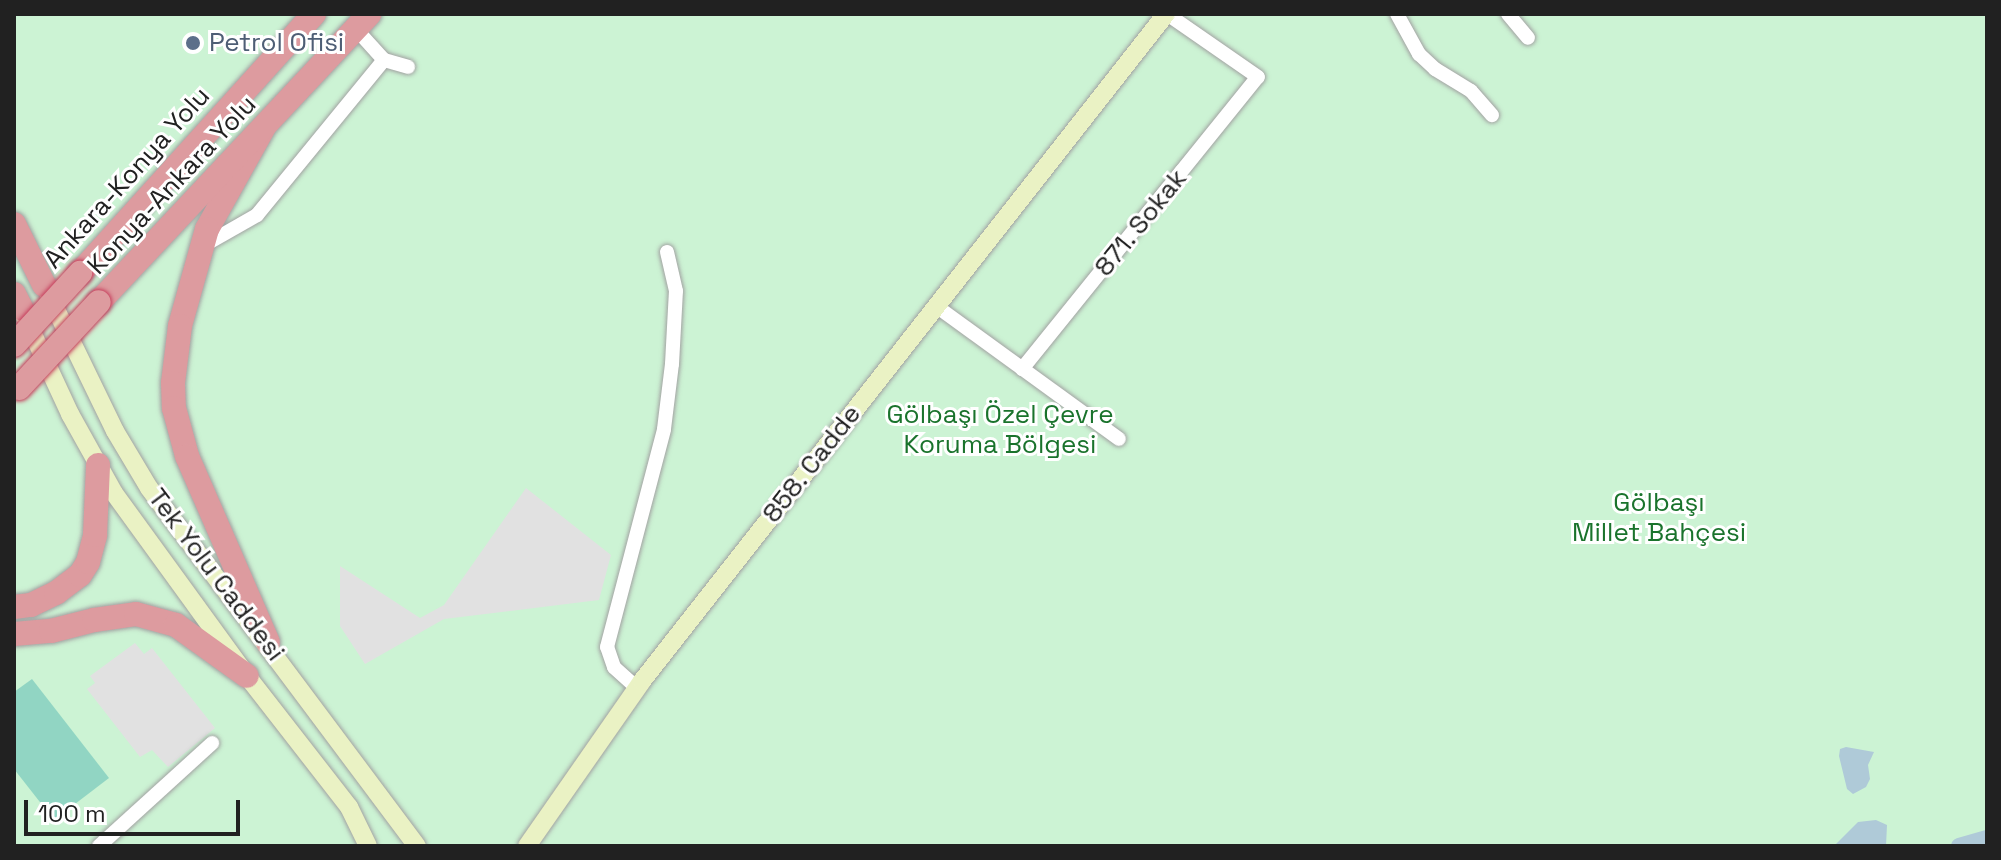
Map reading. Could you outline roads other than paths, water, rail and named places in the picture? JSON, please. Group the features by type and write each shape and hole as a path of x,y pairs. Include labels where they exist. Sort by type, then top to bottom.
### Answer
{"highway":[{"name":"Ankara-Konya Yolu","path":"14,345 314,14"},
{"name":"Konya-Ankara Yolu","path":"16,390 362,21"},
{"path":"263,129 207,229 180,326 173,383 174,408 201,491 268,642"},
{"path":"14,224 44,285"},
{"path":"14,607 31,605 56,593 80,575 88,562 95,535 98,465"},
{"path":"14,634 51,631 105,617 136,614 176,625 247,676"}],"main road":[{"name":"858. Cadde","path":"527,846 637,688 1166,14"},
{"name":"Tek Yolu Caddesi","path":"44,285 115,431 149,488 187,542 268,642 417,846"},
{"name":"Tek Yolu Caddesi","path":"17,301 98,465 146,541 349,807 368,846"}],"street":[{"name":"871. Sokak","path":"1022,369 1258,77 1166,14"},
{"path":"1397,14 1419,54 1435,69 1471,91 1492,115"},
{"path":"1508,14 1528,38"},
{"path":"362,21 384,60 408,67"},
{"path":"201,248 257,215 384,60"},
{"path":"637,688 614,667 607,647 664,429 676,291 667,252"},
{"path":"936,306 1119,439"},
{"path":"99,846 212,743"}],"water":[{"path":"1846,747 1874,752 1868,765 1870,779 1866,787 1853,794 1847,789 1839,756 1840,749"},
{"path":"1876,820 1887,825 1886,846 1829,846 1835,845 1858,822"}],"waterway":[{"path":"1959,846 1987,838"}],"place":[{"name":"Petrol Ofisi","path":"193,43"}],"park label":[{"name":"Gölbaşı Özel Çevre Koruma Bölgesi","path":"1000,430"},
{"name":"Gölbaşı Millet Bahçesi","path":"1659,518"}]}
